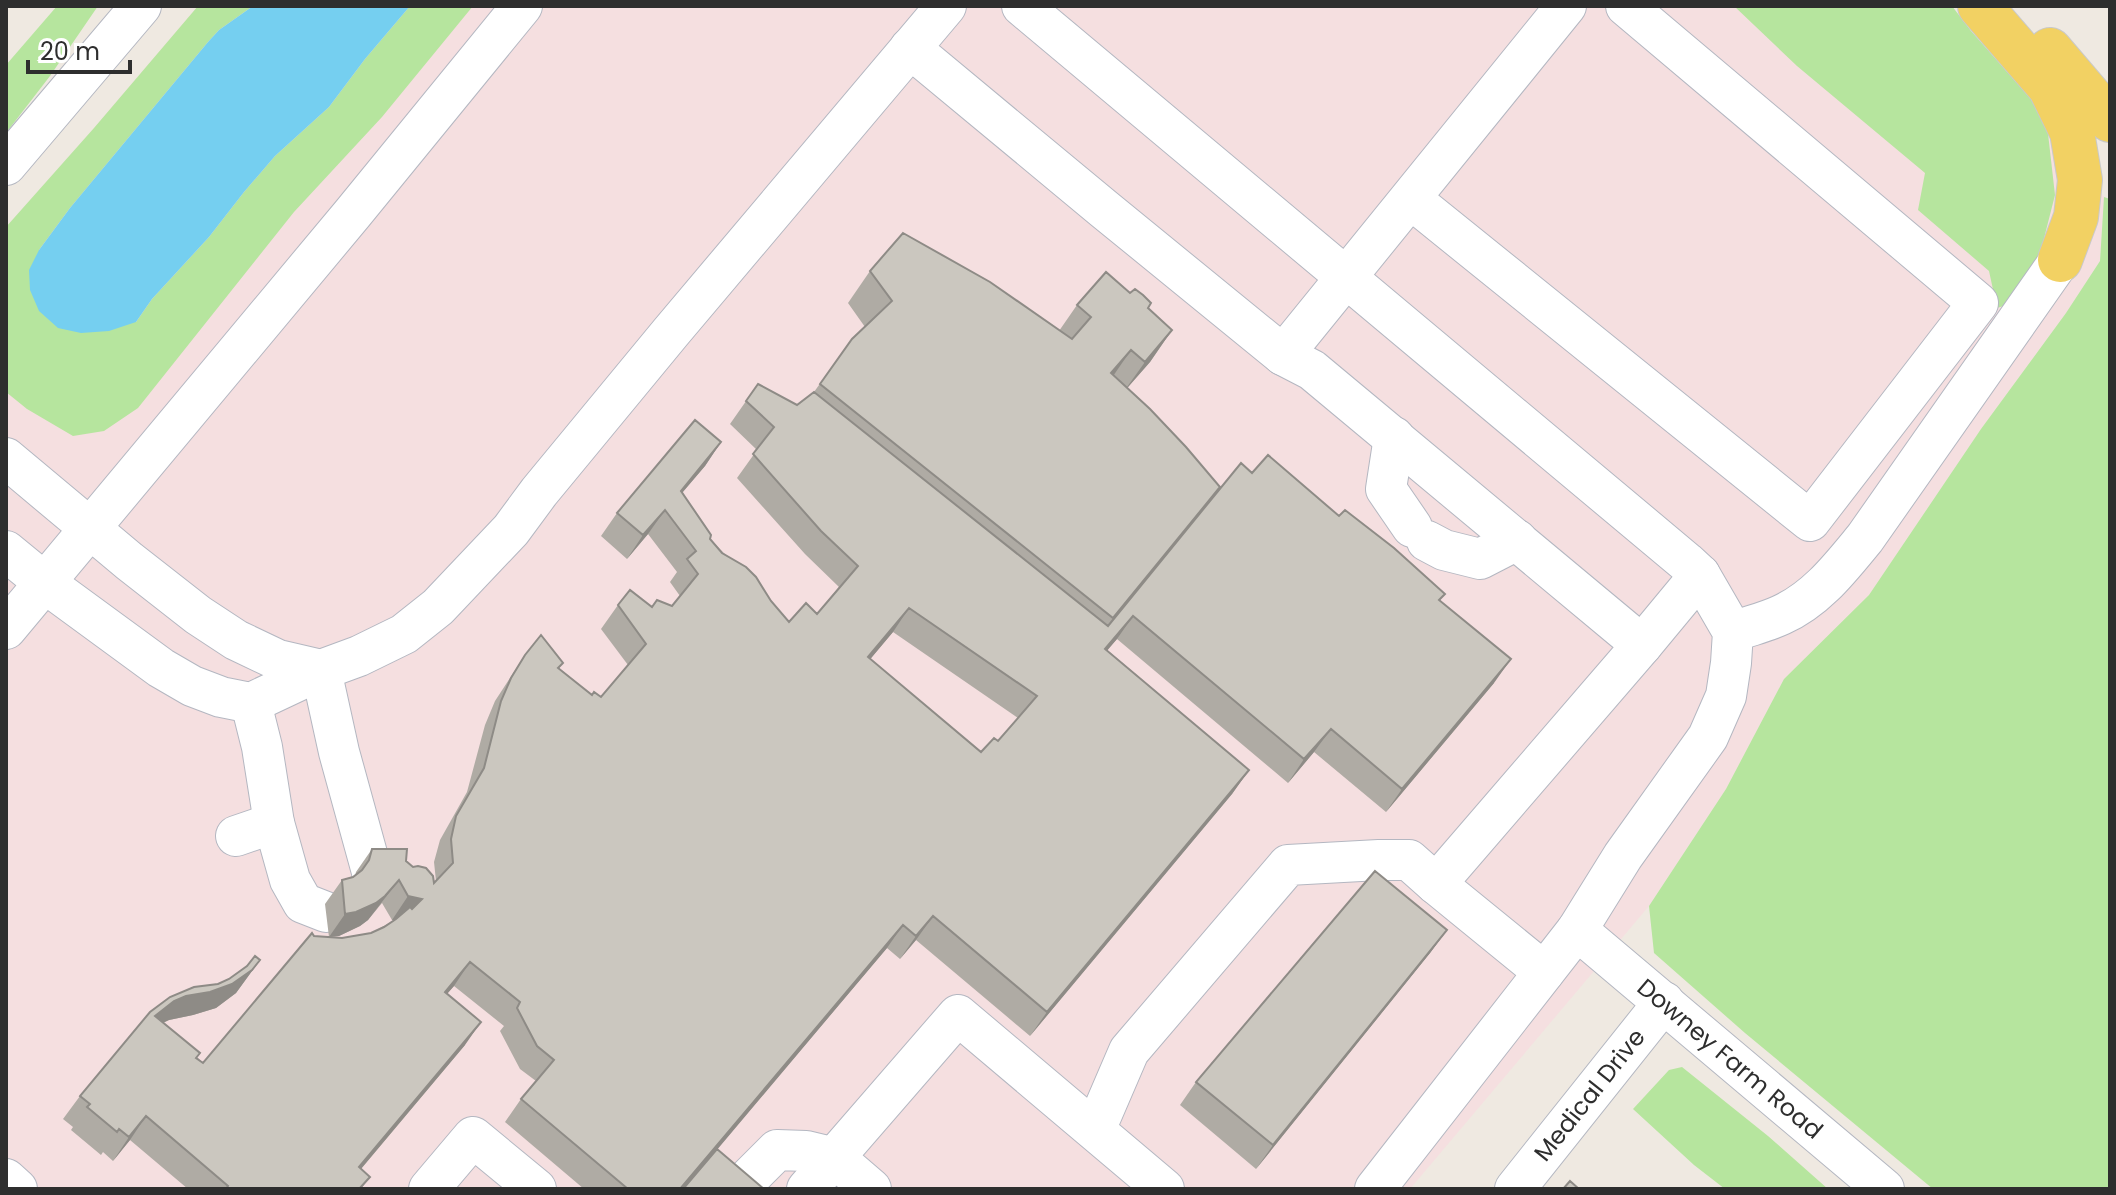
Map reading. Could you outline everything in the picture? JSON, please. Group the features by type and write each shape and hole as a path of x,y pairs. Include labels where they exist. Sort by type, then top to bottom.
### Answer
{"main road":[{"path":"1980,6 2050,87 2072,132 2080,180 2076,217 2060,260"},
{"path":"2012,6 2110,120"}],"street":[{"path":"56,108 123,6"},
{"path":"6,165 141,6"},
{"path":"6,629 522,6"},
{"path":"6,551 161,668 221,697 251,703 404,634 438,607 511,530 616,398 946,6"},
{"path":"1022,6 1700,575 1733,632 1726,696 1708,737 1623,856 1577,930 1375,1189"},
{"path":"1283,355 1566,6"},
{"path":"1411,199 1810,521 1978,303 1626,6"},
{"path":"910,48 1283,355 1312,370 1642,645"},
{"path":"1733,632 1782,614 1816,593 1840,569 2060,260"},
{"path":"1394,437 1386,489 1420,534 1444,550 1480,559 1517,540"},
{"path":"6,458 198,615 236,640 278,660 321,670"},
{"path":"1436,884 1700,575"},
{"path":"321,670 339,752 372,872"},
{"path":"251,703 262,747 274,823 290,880 303,903 326,912"},
{"path":"236,836 274,823"},
{"path":"1095,1130 1129,1051 1288,865 1409,860 1544,972"},
{"name":"Downey Farm Road","path":"1577,930 1884,1189"},
{"name":"Medical Drive","path":"1515,1189 1664,1002"},
{"path":"807,1189 958,1015 1164,1189"},
{"path":"429,1189 473,1137 536,1189"},
{"path":"744,1183 777,1150 806,1151 835,1158 871,1189"},
{"path":"6,1179 17,1189"}],"shaded area":[{"path":"198,6 1952,6 2046,116 2104,197 2100,261 1869,595 1784,679 1726,789 1649,906 1410,1189 6,1189 6,227"}],"green space":[{"path":"57,6 98,6 6,133 6,65"},
{"path":"198,6 253,6 219,30 208,42 70,208 39,250 136,322 152,299 209,237 275,156 329,107 410,6 473,6 382,117 294,212 138,408 104,431 73,436 27,409 6,392 6,227"},
{"path":"1734,6 1952,6 2046,116 2055,195 2037,266 2010,304 1997,308 1989,271 1918,210 1925,173 1797,66"},
{"path":"2104,197 2110,199 2110,1189 1933,1189 1654,953 1649,906 1726,789 1784,679 1869,595 2100,261"},
{"path":"1682,1067 1828,1189 1725,1189 1694,1165 1633,1109 1669,1070"}],"water":[{"path":"253,6 410,6 329,107 275,156 209,237 152,299 136,322 109,331 81,333 58,328 39,311 30,290 29,270 39,250 70,208 208,42 219,30"}],"building":[{"path":"903,233 990,282 1072,339 1091,317 1077,305 1106,272 1130,293 1135,289 1143,295 1151,303 1148,308 1172,330 1145,362 1131,350 1111,373 1150,409 1220,487 1113,618 820,384 852,339 892,301 870,271"},
{"path":"758,384 797,405 814,392 1108,626 1241,463 1252,473 1268,455 1339,516 1345,510 1394,548 1445,594 1439,600 1511,659 1402,789 1331,729 1304,759 1133,616 1105,649 1249,770 1047,1012 933,916 916,936 903,925 680,1189 628,1189 521,1099 554,1060 537,1046 517,1008 520,1002 470,962 445,992 481,1022 359,1167 370,1177 359,1189 226,1189 228,1186 146,1116 129,1137 119,1129 117,1132 87,1107 90,1104 80,1096 150,1012 170,997 194,987 218,984 247,966 255,956 260,960 232,984 186,996 155,1016 200,1053 196,1058 203,1063 312,933 314,936 342,938 371,933 410,907 412,909 422,899 408,896 399,880 376,903 345,914 342,880 362,870 372,849 407,849 406,861 413,867 426,868 433,876 434,883 453,863 451,839 456,816 484,768 501,701 511,678 541,635 563,663 558,668 592,695 594,692 601,697 646,644 618,605 630,590 652,607 657,600 672,606 698,574 687,559 696,551 665,510 643,535 617,513 695,420 721,442 681,491 711,535 710,539 722,553 746,567 756,577 789,622 806,603 817,614 858,566 821,531 753,454 774,427 746,401","holes":["909,608 1037,696 998,741 994,738 981,752 868,657"]},
{"path":"1375,871 1447,930 1273,1145 1196,1082"},
{"path":"717,1149 764,1189 683,1189"},
{"path":"1570,1181 1579,1189 1563,1189"}]}
